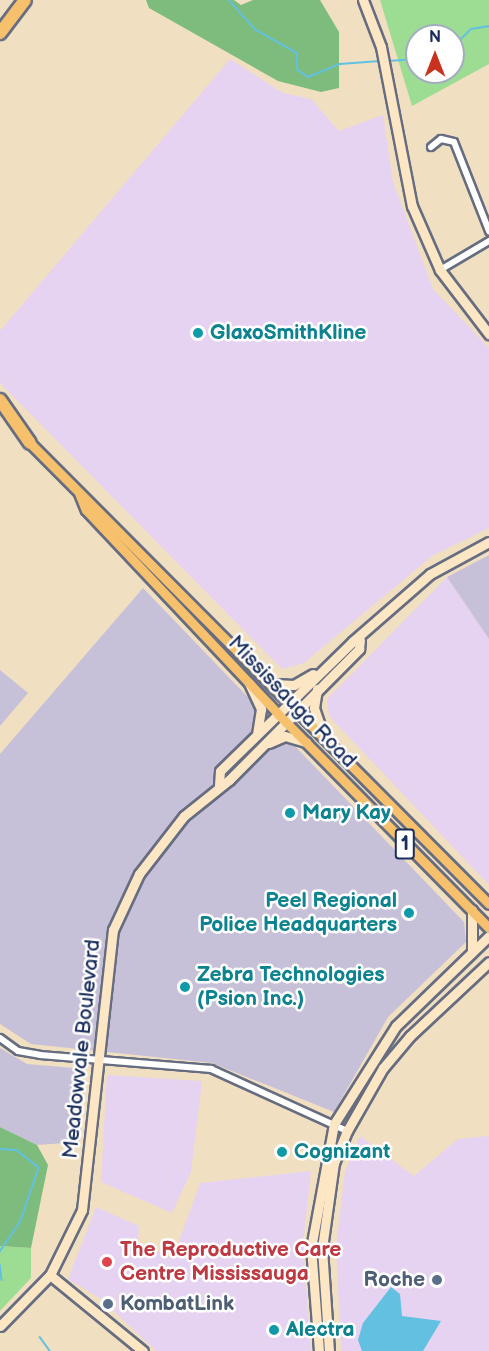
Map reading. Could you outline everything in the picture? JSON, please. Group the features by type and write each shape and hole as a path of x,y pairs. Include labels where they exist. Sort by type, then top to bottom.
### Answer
{"highway":[{"path":"0,33 26,0"},
{"path":"0,400 30,442"}],"main road":[{"path":"363,0 381,47 388,75 407,192 441,270 489,334"},
{"name":"Mississauga Road","path":"0,411 79,493 322,731 487,900"},
{"name":"Mississauga Road","path":"79,493 86,510 281,717 489,928"},
{"name":"Meadowvale Boulevard","path":"295,705 323,670 360,640 430,574 489,542"},
{"name":"Meadowvale Boulevard","path":"219,784 220,771 257,735 317,689 359,649 360,640"},
{"path":"275,684 294,685 323,670"},
{"path":"249,682 261,709 257,735"},
{"path":"317,689 314,708 322,731"},
{"name":"Meadowvale Boulevard","path":"0,1326 50,1275 82,1210 96,1059 113,930 124,902 155,848 259,748 281,717"},
{"path":"259,748 281,736 306,742"},
{"path":"472,910 472,952"},
{"path":"319,1351 311,1248 316,1195 334,1124 396,1026 489,936"},
{"path":"329,1351 322,1248 334,1163 347,1131 383,1068 410,1036 488,964"},
{"path":"50,1275 142,1351"}],"street":[{"path":"431,147 441,139 454,142 489,231"},
{"path":"441,270 489,241"},
{"path":"0,1038 18,1051 217,1071 347,1131"}],"shaded area":[{"path":"230,59 283,93 311,99 339,131 383,115 393,182 433,289 489,348 489,528 432,556 304,663 282,669 0,383 0,331"},
{"path":"489,555 489,639 447,577"},
{"path":"447,577 489,639 489,885 329,716 327,699"},
{"path":"143,588 464,922 466,942 388,1017 334,1112 212,1063 31,1044 0,1024 0,754"},
{"path":"0,670 28,693 0,726"},
{"path":"0,1048 27,1064 85,1069 80,1142 37,1145 0,1127"},
{"path":"107,1075 202,1081 191,1172 172,1213 101,1182"},
{"path":"360,1136 414,1176 458,1139 489,1136 489,1351 341,1351 336,1246 345,1172"},
{"path":"311,1171 303,1244 311,1351 156,1351 101,1299 68,1279 96,1207 139,1226 138,1243 173,1258 200,1183"}],"green space":[{"path":"146,0 234,0 241,5 253,0 320,0 339,32 339,88 321,92 278,81 149,8"},
{"path":"380,0 489,0 489,64 465,77 465,24 405,24 405,83"},
{"path":"405,84 452,84 412,106"},
{"path":"0,1127 37,1145 48,1165 31,1248 0,1246"},
{"path":"0,1246 31,1248 31,1278 0,1311"}],"water":[{"path":"391,1287 400,1294 402,1316 441,1321 423,1351 362,1351 358,1340 363,1323"}],"waterway":[{"path":"229,0 256,30 297,53 298,70 308,77 340,64 380,61"},
{"path":"465,35 471,29 489,26"},
{"path":"388,61 405,60"},
{"path":"0,1149 17,1150 39,1168 21,1221 0,1252"},
{"path":"0,1264 2,1280"},
{"path":"40,1337 50,1351"}],"place":[{"name":"GlaxoSmithKline","path":"198,333"},
{"name":"Mary Kay","path":"290,813"},
{"name":"Peel Regional Police Headquarters","path":"409,913"},
{"name":"Zebra Technologies (Psion Inc.)","path":"185,987"},
{"name":"Cognizant","path":"282,1152"},
{"name":"The Reproductive Care Centre Mississauga","path":"107,1262"},
{"name":"Roche","path":"437,1280"},
{"name":"KombatLink","path":"108,1304"},
{"name":"Alectra","path":"274,1330"}]}
